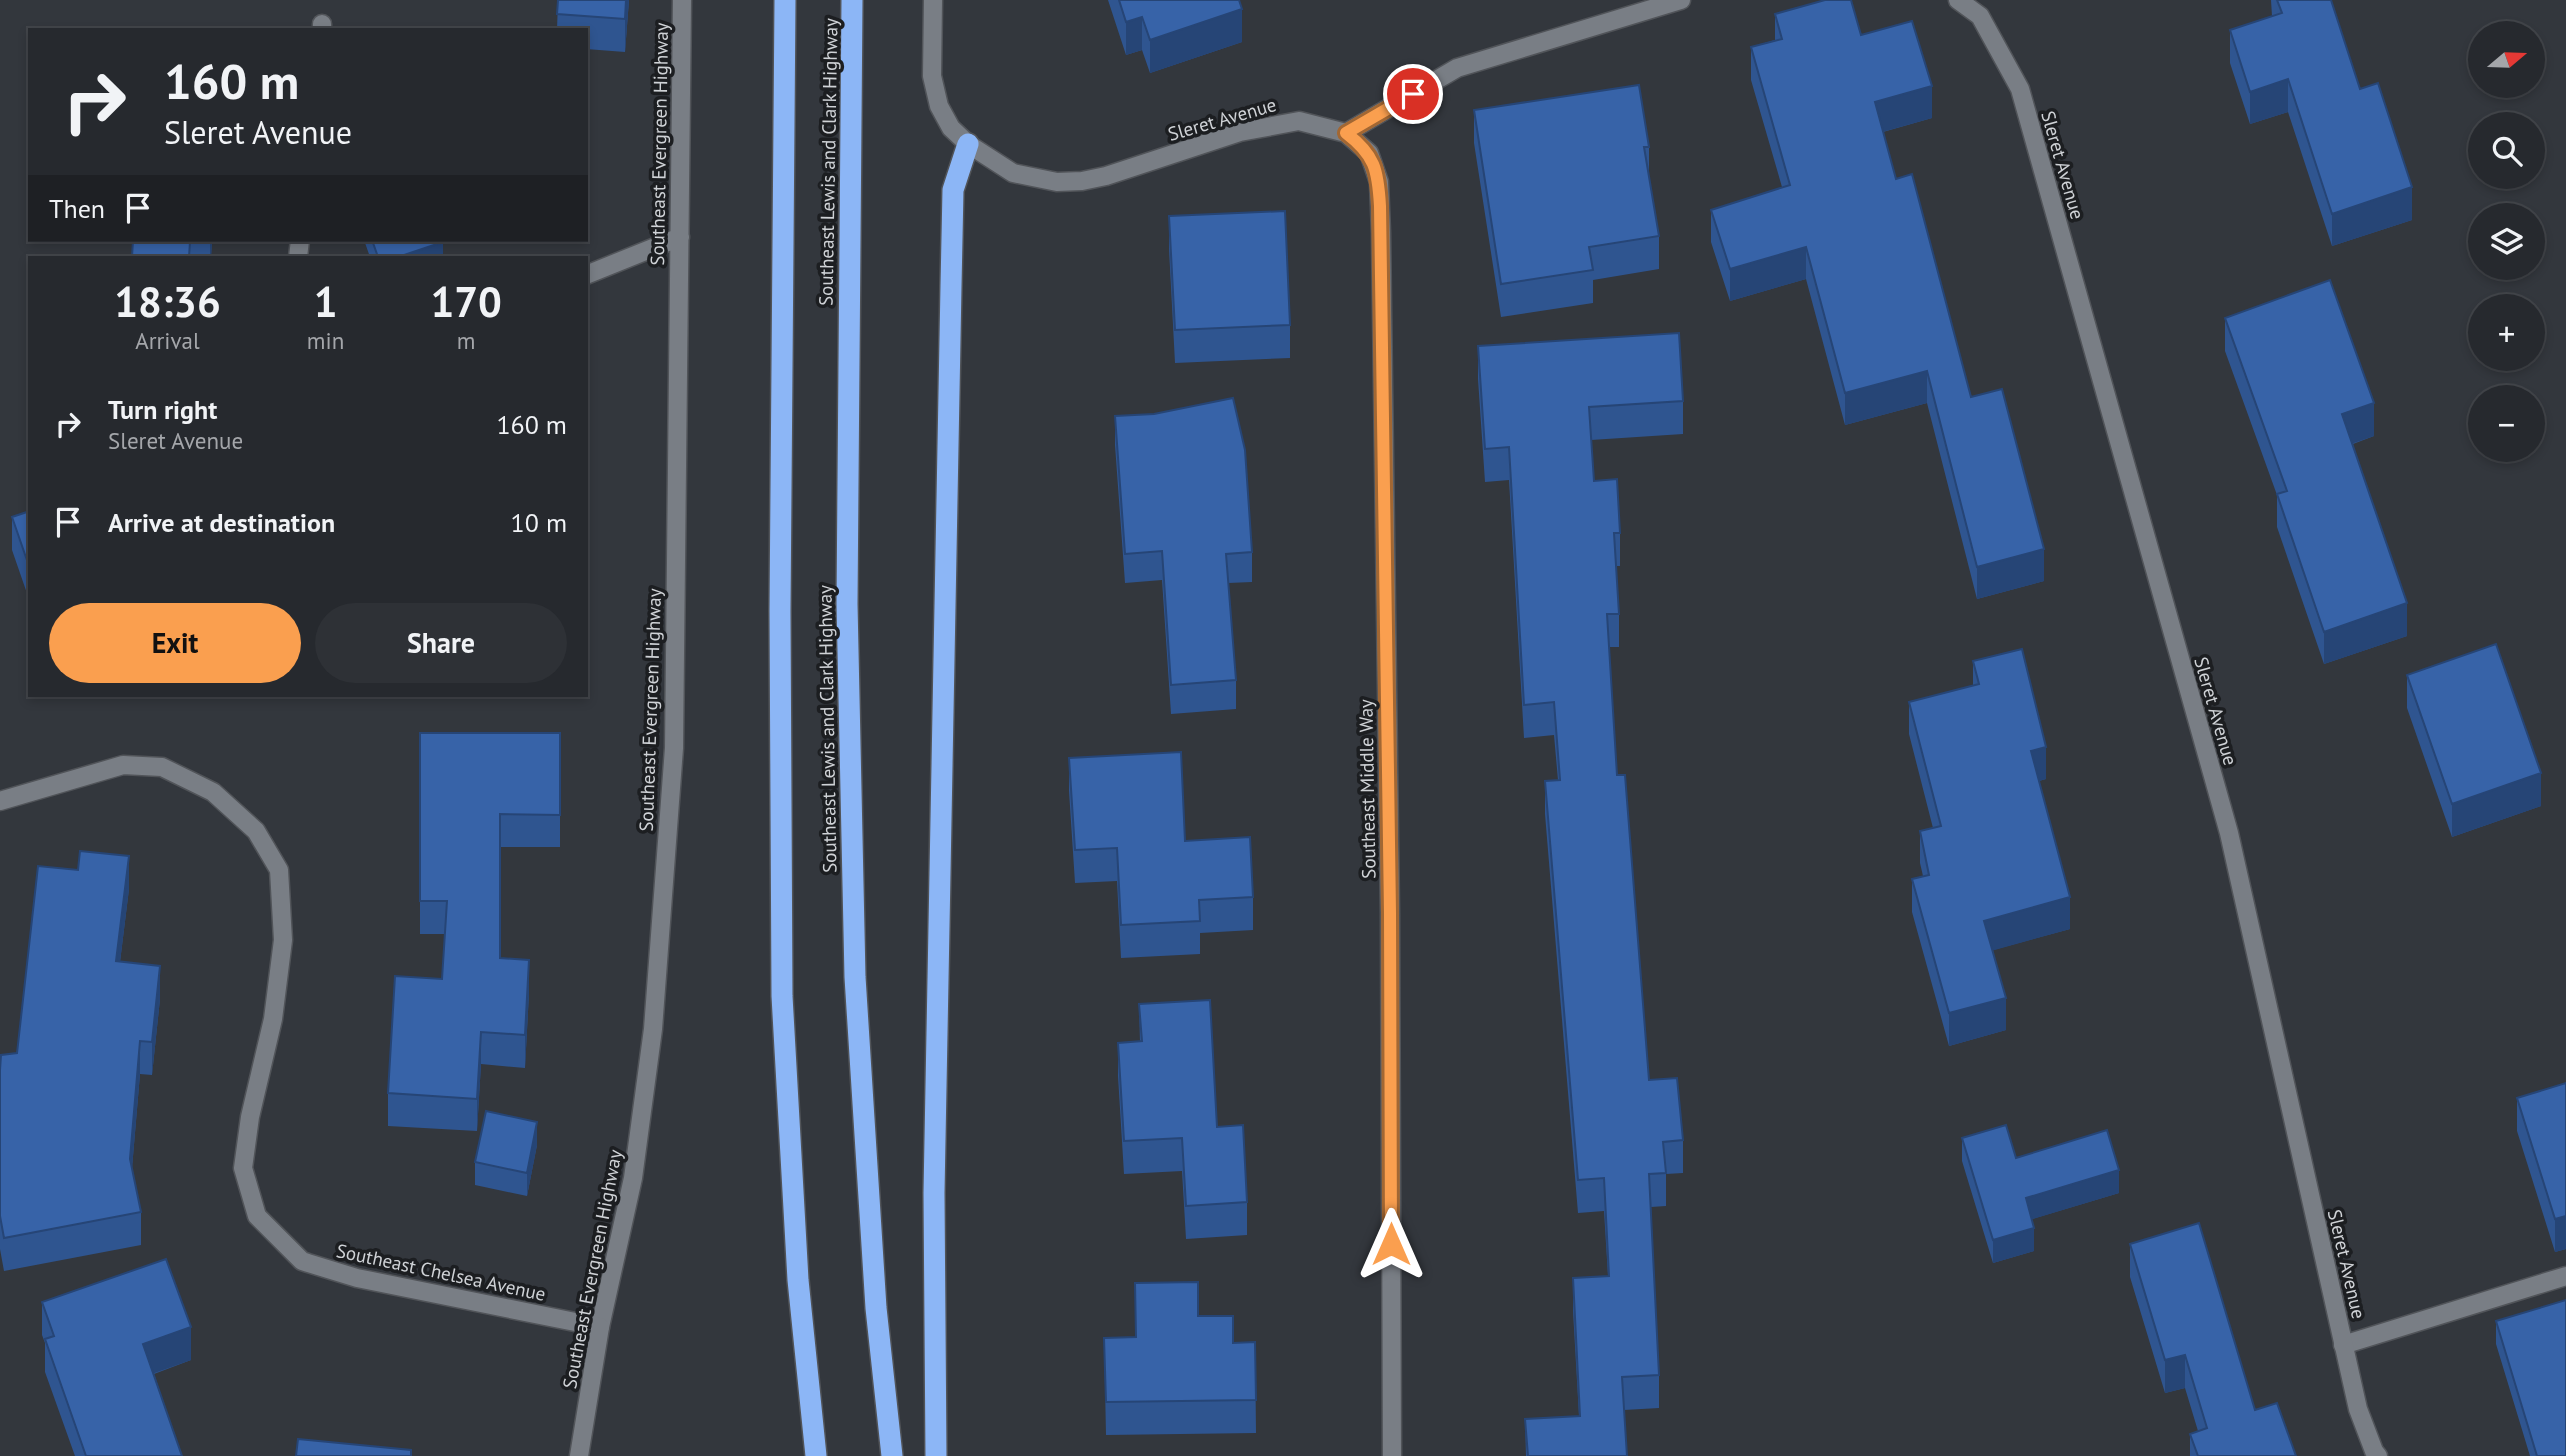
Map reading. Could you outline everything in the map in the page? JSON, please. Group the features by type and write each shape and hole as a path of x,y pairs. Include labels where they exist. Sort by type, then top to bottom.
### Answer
{"highway":[{"path":"785,0 780,611 782,996 798,1280 816,1456"},
{"name":"Southeast Lewis and Clark Highway","path":"852,0 847,604 855,977 876,1308 892,1456"},
{"path":"936,1456 934,1193 953,190 968,144"}],"street":[{"name":"Southeast Evergreen Highway","path":"579,1456 600,1327 633,1178 653,1029 673,762 682,0"},
{"name":"Sleret Avenue","path":"933,0 932,76 939,106 951,128 968,144 1013,173 1057,182 1082,181 1273,124 1298,121 1346,133"},
{"path":"1346,133 1457,68 1681,0"},
{"name":"Sleret Avenue","path":"1958,0 1980,16 2020,89 2229,834 2358,1409 2378,1456"},
{"name":"Southeast Middle Way","path":"1346,133 1369,153 1379,182 1380,206 1390,913 1392,1456"},
{"path":"588,274 680,237"},
{"name":"Southeast Chelsea Avenue","path":"0,801 123,765 162,767 214,792 256,831 279,870 284,940 273,1019 250,1117 243,1168 257,1216 302,1261 308,1263 357,1278 600,1327"},
{"path":"2343,1345 2566,1276"}],"building":[{"path":"558,0 626,0 625,19 557,14"},
{"path":"1119,0 1239,0 1242,9 1150,40 1142,17 1126,22"},
{"path":"1825,0 1851,0 1861,35 1912,21 1932,86 1875,102 1896,179 1912,174 1971,397 2002,389 2044,549 1977,567 1927,371 1845,393 1806,247 1730,269 1711,210 1790,185 1751,47 1782,39 1775,14"},
{"path":"2277,0 2331,0 2360,89 2378,83 2412,187 2332,214 2288,79 2250,92 2230,30 2282,13"},
{"path":"1639,85 1649,147 1644,147 1659,236 1589,247 1593,270 1501,284 1474,110"},
{"path":"1285,211 1290,325 1175,330 1169,216"},
{"path":"133,242 190,242 189,256 132,256"},
{"path":"373,242 443,242 401,256 378,256"},
{"path":"2330,280 2374,403 2342,414 2407,603 2324,632 2277,494 2287,491 2225,318"},
{"path":"1679,333 1683,401 1589,407 1594,481 1617,479 1620,533 1614,533 1619,614 1607,614 1617,775 1625,775 1649,1080 1677,1078 1683,1140 1663,1142 1666,1173 1649,1174 1659,1375 1622,1377 1627,1456 1528,1456 1525,1419 1580,1416 1573,1278 1609,1276 1604,1178 1578,1180 1545,781 1560,780 1554,702 1524,705 1509,447 1485,449 1478,346"},
{"path":"1233,398 1245,450 1252,552 1226,554 1236,680 1171,685 1162,551 1125,554 1115,416 1154,414"},
{"path":"28,512 28,563 12,517"},
{"path":"2496,644 2541,773 2452,804 2407,675"},
{"path":"2022,649 2046,747 2031,751 2070,897 1984,921 2006,998 1949,1013 1912,879 1929,875 1920,831 1941,826 1909,702 1979,684 1973,661"},
{"path":"420,733 560,733 560,815 500,814 500,958 529,960 525,1035 481,1032 477,1099 388,1093 395,976 442,979 447,901 420,901"},
{"path":"1181,752 1185,841 1250,837 1253,897 1199,900 1200,921 1121,925 1117,848 1075,850 1069,758"},
{"path":"80,851 129,856 116,961 160,966 152,1042 140,1041 130,1159 141,1212 4,1238 0,1216 1,1055 17,1053 38,866 78,870"},
{"path":"1210,1000 1217,1127 1243,1125 1247,1202 1186,1206 1182,1138 1124,1141 1118,1043 1142,1041 1139,1004"},
{"path":"2566,1083 2566,1216 2555,1219 2517,1098"},
{"path":"486,1111 537,1122 527,1173 475,1162"},
{"path":"2006,1125 2016,1158 2107,1130 2119,1170 2026,1198 2034,1228 1993,1240 1962,1138"},
{"path":"2199,1223 2255,1410 2277,1403 2296,1456 2198,1456 2190,1434 2207,1428 2185,1355 2165,1360 2130,1244"},
{"path":"166,1259 191,1327 143,1344 182,1456 86,1456 45,1339 54,1336 42,1302"},
{"path":"1198,1282 1198,1316 1233,1316 1233,1343 1255,1342 1256,1400 1106,1402 1104,1338 1136,1337 1135,1283"},
{"path":"2566,1300 2566,1456 2537,1456 2496,1321"},
{"path":"298,1439 411,1450 411,1456 296,1456"}],"route":[{"path":"1391,1244 1390,913 1380,206 1379,182 1369,153 1346,133 1413,94"}]}
